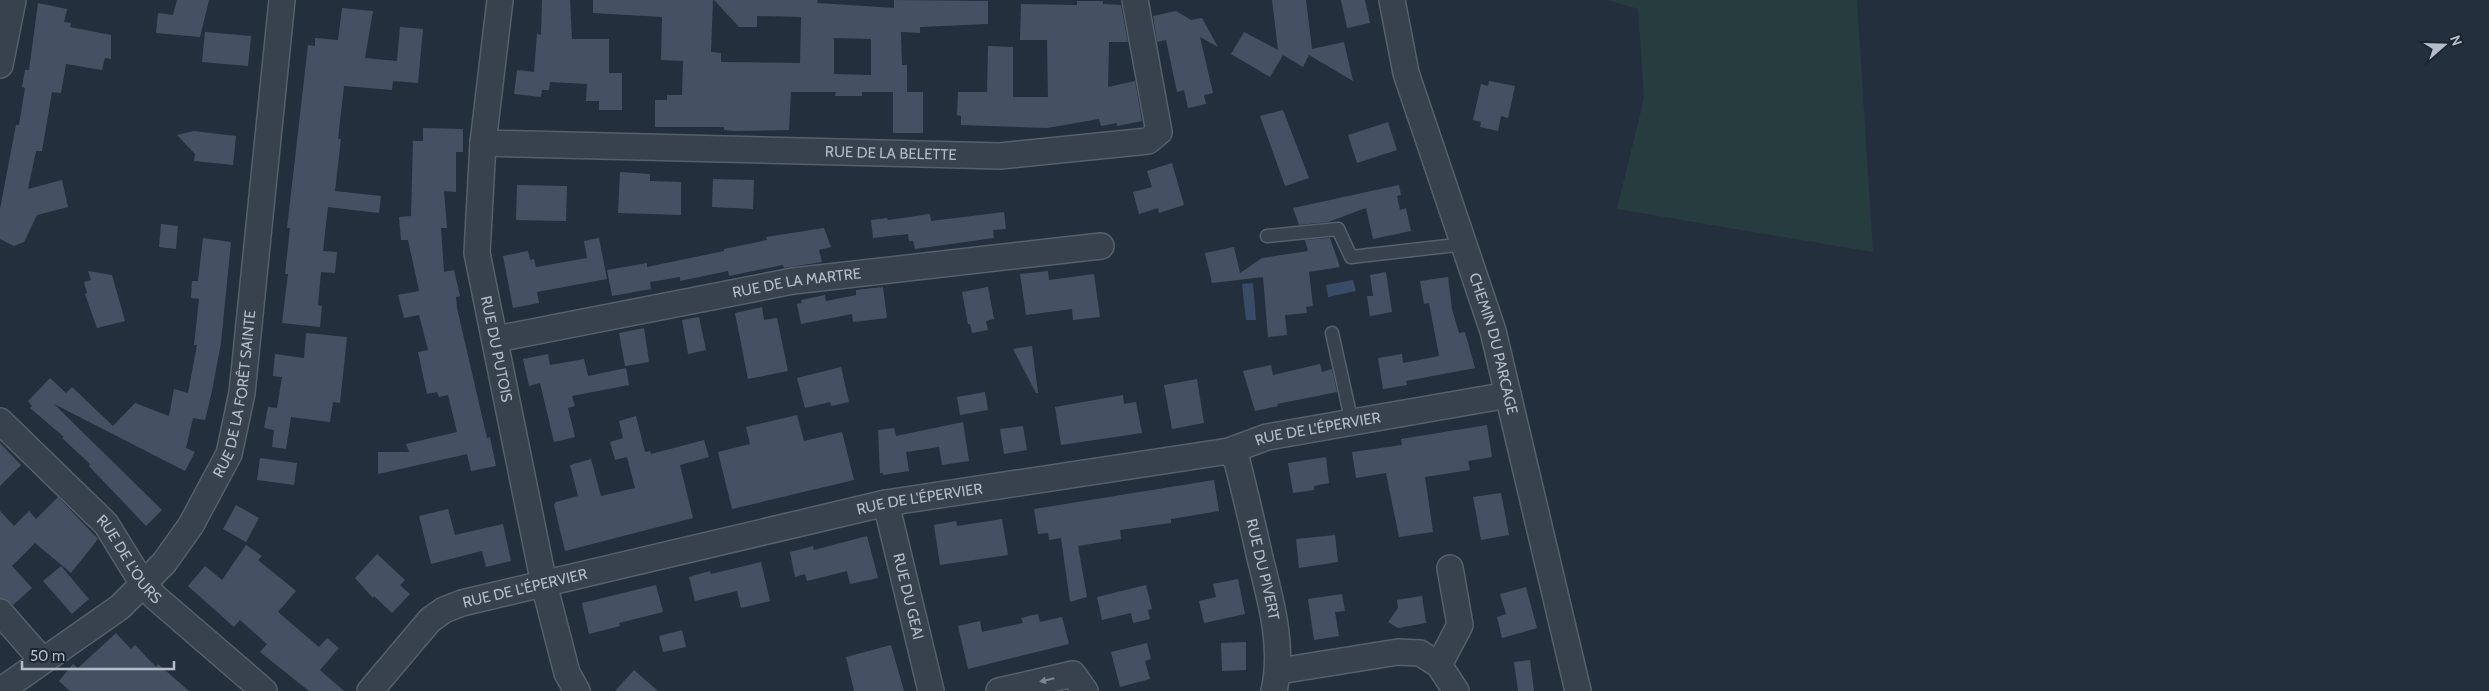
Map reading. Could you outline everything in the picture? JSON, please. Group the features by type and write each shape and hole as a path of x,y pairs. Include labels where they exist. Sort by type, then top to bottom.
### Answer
{"street":[{"path":"0,66 13,0"},
{"name":"RUE DE LA FORÊT SAINTE","path":"0,691 120,607 164,563 190,525 229,454 242,393 282,0"},
{"name":"RUE DU PUTOIS","path":"500,0 483,143 477,253 496,339 544,584 566,673 577,691"},
{"name":"RUE DE LA BELETTE","path":"483,143 1000,156 1148,141 1159,132 1135,0"},
{"name":"CHEMIN DU PARCAGE","path":"1392,0 1406,73 1493,331 1578,691"},
{"name":"RUE DE LA MARTRE","path":"496,339 792,281 1100,246"},
{"name":"RUE DE L'ÉPERVIER","path":"370,691 430,620 444,610 544,584 886,503 1229,451 1267,437 1508,395"},
{"name":"RUE DE L'OURS","path":"0,421 106,524 143,584 155,597 264,691"},
{"name":"RUE DU PIVERT","path":"1229,451 1237,461 1268,591 1276,635 1277,681"},
{"name":"RUE DU GEAI","path":"886,503 931,691"},
{"path":"1439,664 1460,625 1450,568"},
{"path":"0,612 42,660"},
{"path":"1277,681 1398,652 1420,653 1439,664 1456,691"},
{"path":"999,691 1073,674 1085,691"}],"lane":[{"path":"1267,236 1338,229 1351,257 1465,244"},
{"path":"1332,333 1352,423"}],"green space":[{"path":"1607,0 1857,0 1873,252 1617,209 1644,98 1638,9"}],"water":[{"path":"1353,280 1356,291 1328,297 1326,285"},
{"path":"1253,283 1256,320 1246,320 1242,284"}],"building":[{"path":"177,0 209,0 200,37 156,33 158,13 173,15"},
{"path":"542,0 570,0 572,39 609,39 609,73 622,73 622,110 599,110 599,101 586,101 587,84 550,82 549,90 542,90 541,97 514,94 517,70 534,72 537,34 541,35"},
{"path":"593,0 713,0 711,52 721,53 721,62 800,63 801,17 757,16 757,27 739,27 714,0 818,0 817,3 894,8 894,0 988,1 988,24 920,27 920,33 901,32 902,65 907,65 907,92 923,92 923,133 893,133 893,92 862,92 862,96 835,96 836,92 791,92 789,130 735,131 724,130 724,127 655,127 655,100 667,100 667,95 682,95 683,61 661,60 662,17 593,13","holes":["834,38 871,39 871,75 834,74"]},
{"path":"1272,0 1306,0 1312,49 1344,42 1353,81 1309,55 1303,67 1283,55 1270,77 1231,54 1244,32 1278,50"},
{"path":"1341,0 1365,0 1370,23 1347,28"},
{"path":"1077,1 1103,1 1103,4 1121,5 1128,42 1109,42 1108,87 1135,81 1142,121 1117,126 1117,123 1101,126 1099,119 1047,128 961,125 961,116 957,115 958,92 987,92 988,46 1013,47 1013,97 1048,97 1047,40 1020,40 1021,4 1077,5"},
{"path":"38,3 67,9 64,22 71,23 70,27 111,35 111,59 105,58 102,70 66,64 61,93 52,92 42,151 36,151 28,189 62,180 68,207 37,215 24,242 14,246 0,239 0,209 16,125 19,125 25,88 22,87 25,70 29,70"},
{"path":"342,8 373,11 365,58 397,61 400,27 423,29 418,83 393,81 392,90 344,86 338,139 341,139 335,191 381,196 379,213 328,207 323,251 337,252 335,273 321,272 318,305 322,306 320,327 282,323 288,274 285,274 290,228 287,228 308,45 315,46 315,38 338,40"},
{"path":"1176,11 1191,20 1202,18 1218,47 1200,37 1213,93 1204,95 1206,104 1188,108 1184,90 1177,92 1166,40 1157,42 1153,16"},
{"path":"205,32 251,36 248,66 202,62"},
{"path":"1489,81 1515,86 1508,118 1501,116 1498,131 1480,127 1481,122 1473,120 1481,84 1488,86"},
{"path":"1283,110 1309,178 1285,186 1260,116"},
{"path":"1388,122 1397,150 1357,163 1348,135"},
{"path":"423,128 463,129 463,152 456,152 456,192 444,191 447,228 441,228 444,272 454,270 460,296 456,297 457,308 487,438 490,437 496,466 471,471 467,454 378,474 378,452 409,452 406,444 457,432 448,395 439,397 437,392 427,394 418,352 428,350 419,315 404,318 398,295 419,291 408,240 401,240 399,217 411,216 413,141 423,141"},
{"path":"194,131 236,136 233,165 194,161 195,154 177,135"},
{"path":"1172,163 1184,205 1159,213 1158,208 1139,214 1133,192 1152,187 1147,171"},
{"path":"620,172 650,174 650,181 681,182 681,215 618,213"},
{"path":"713,179 754,180 753,209 712,207"},
{"path":"517,185 567,186 566,221 516,220"},
{"path":"1399,185 1401,195 1397,196 1400,210 1406,208 1411,231 1373,239 1366,208 1328,222 1299,225 1293,208"},
{"path":"1004,212 1006,229 993,230 994,238 915,249 913,241 909,241 908,234 873,238 871,220 887,218 888,220 930,214 931,221"},
{"path":"161,224 178,226 176,249 159,247"},
{"path":"824,228 831,247 819,250 822,262 784,268 783,265 729,276 728,271 680,281 680,277 650,282 651,289 612,296 607,270 647,263 647,267 724,251 724,249 767,240 766,237"},
{"path":"203,238 231,242 221,343 212,391 205,420 193,418 186,448 195,452 185,471 54,404 162,510 146,526 89,466 90,464 62,438 64,437 30,408 32,406 28,401 50,378 66,393 72,387 113,426 135,403 169,416 174,389 188,393 197,345 194,345 199,299 191,298 192,281 198,281"},
{"path":"599,238 607,279 537,292 539,303 513,308 503,256 528,251 530,260 534,259 536,267 587,258 584,241"},
{"path":"1330,238 1340,267 1309,272 1313,306 1306,307 1307,313 1285,315 1287,335 1268,337 1263,277 1212,283 1205,253 1234,247 1240,273 1262,258 1308,251 1305,240"},
{"path":"88,271 112,275 125,321 97,328 85,294 87,293 84,282 91,280"},
{"path":"1048,271 1049,280 1094,274 1100,317 1073,320 1072,309 1026,315 1020,274"},
{"path":"1386,272 1392,312 1370,316 1367,296 1373,296 1370,275"},
{"path":"1448,277 1452,309 1459,333 1465,332 1475,368 1406,381 1407,385 1383,389 1378,358 1402,354 1403,363 1439,356 1429,303 1424,304 1420,281"},
{"path":"883,287 887,318 853,322 852,314 801,324 797,304 802,303 801,300 825,295 826,301 856,295 856,290"},
{"path":"988,287 994,319 986,321 988,330 972,333 970,324 968,324 962,292"},
{"path":"762,307 764,320 777,318 788,371 748,379 735,313"},
{"path":"699,317 706,350 688,354 682,320"},
{"path":"644,328 649,362 625,366 619,333"},
{"path":"306,333 347,337 340,403 333,402 330,422 291,417 286,449 272,447 274,430 264,428 268,407 277,408 282,377 273,376 275,354 304,358"},
{"path":"1032,346 1038,393 1036,393 1013,349"},
{"path":"548,354 550,365 584,359 588,376 626,368 629,385 572,396 575,406 568,408 575,437 554,442 540,383 529,386 523,359"},
{"path":"1320,364 1322,372 1332,369 1337,392 1277,404 1278,406 1255,411 1243,371 1271,365 1273,375"},
{"path":"841,367 849,402 831,406 830,402 805,408 797,378"},
{"path":"1197,379 1204,423 1172,429 1164,385"},
{"path":"985,392 988,410 960,415 957,397"},
{"path":"1123,395 1124,404 1136,402 1142,433 1061,445 1055,407"},
{"path":"797,415 804,441 842,432 854,480 732,509 718,452 750,444 746,427"},
{"path":"636,416 645,452 650,451 651,454 704,440 709,457 680,465 693,518 565,551 554,505 556,502 578,496 570,465 591,459 601,496 635,488 627,457 615,460 610,442 623,438 619,421"},
{"path":"963,422 969,461 942,465 939,447 906,452 909,471 883,475 883,473 880,473 878,430 894,428 896,436"},
{"path":"1487,425 1492,457 1468,461 1470,470 1425,477 1433,532 1399,537 1386,473 1356,478 1352,452 1402,445 1401,439"},
{"path":"1023,426 1027,450 1004,454 1000,429"},
{"path":"0,443 21,465 0,486"},
{"path":"1326,457 1329,483 1314,486 1314,490 1293,493 1288,463"},
{"path":"260,458 297,463 294,485 257,480"},
{"path":"1214,480 1219,511 1171,519 1171,523 1120,530 1121,539 1078,546 1087,597 1070,602 1061,538 1049,540 1048,533 1038,534 1034,509"},
{"path":"1501,493 1509,535 1481,540 1473,497"},
{"path":"58,497 98,539 71,573 35,543 12,566 32,588 13,605 0,598 0,511 14,526 29,511 36,519"},
{"path":"236,505 259,518 246,542 223,529"},
{"path":"448,509 455,535 503,524 511,561 486,567 482,551 431,564 419,516"},
{"path":"1002,519 1008,555 940,565 934,525 956,521 957,526"},
{"path":"1335,535 1338,562 1299,568 1296,539"},
{"path":"867,536 878,578 850,584 847,571 807,581 805,574 795,577 790,552 813,546 814,550"},
{"path":"246,545 262,556 258,560 296,591 278,612 319,647 327,638 339,648 320,670 344,691 309,691 260,652 267,644 240,620 234,627 188,586 205,566 222,580"},
{"path":"377,554 405,580 400,585 410,594 392,613 374,596 373,598 355,578"},
{"path":"761,562 770,601 741,608 737,591 695,601 689,577 710,571 711,574"},
{"path":"61,566 89,599 72,614 43,581"},
{"path":"1238,579 1245,614 1204,623 1199,601 1216,597 1213,584"},
{"path":"656,585 663,612 619,623 620,626 589,634 582,603"},
{"path":"1146,585 1152,609 1148,610 1150,619 1133,623 1131,613 1102,620 1097,597"},
{"path":"1526,587 1537,628 1502,638 1497,617 1506,614 1500,594"},
{"path":"1342,594 1345,611 1335,612 1339,636 1314,640 1308,599"},
{"path":"1422,596 1426,623 1398,628 1388,622 1398,608 1397,600"},
{"path":"1038,614 1040,622 1062,617 1069,644 968,669 958,626 980,621 982,632 1023,623 1021,618"},
{"path":"682,630 686,647 663,652 659,636"},
{"path":"116,633 131,649 135,645 156,667 158,664 189,691 70,691 59,681 73,664 78,668"},
{"path":"1246,642 1246,670 1222,671 1221,643"},
{"path":"1147,643 1151,659 1145,661 1150,679 1120,687 1111,652"},
{"path":"891,645 904,691 854,691 846,657"},
{"path":"1530,660 1534,691 1518,691 1514,662"},
{"path":"634,670 658,691 615,691"}]}
